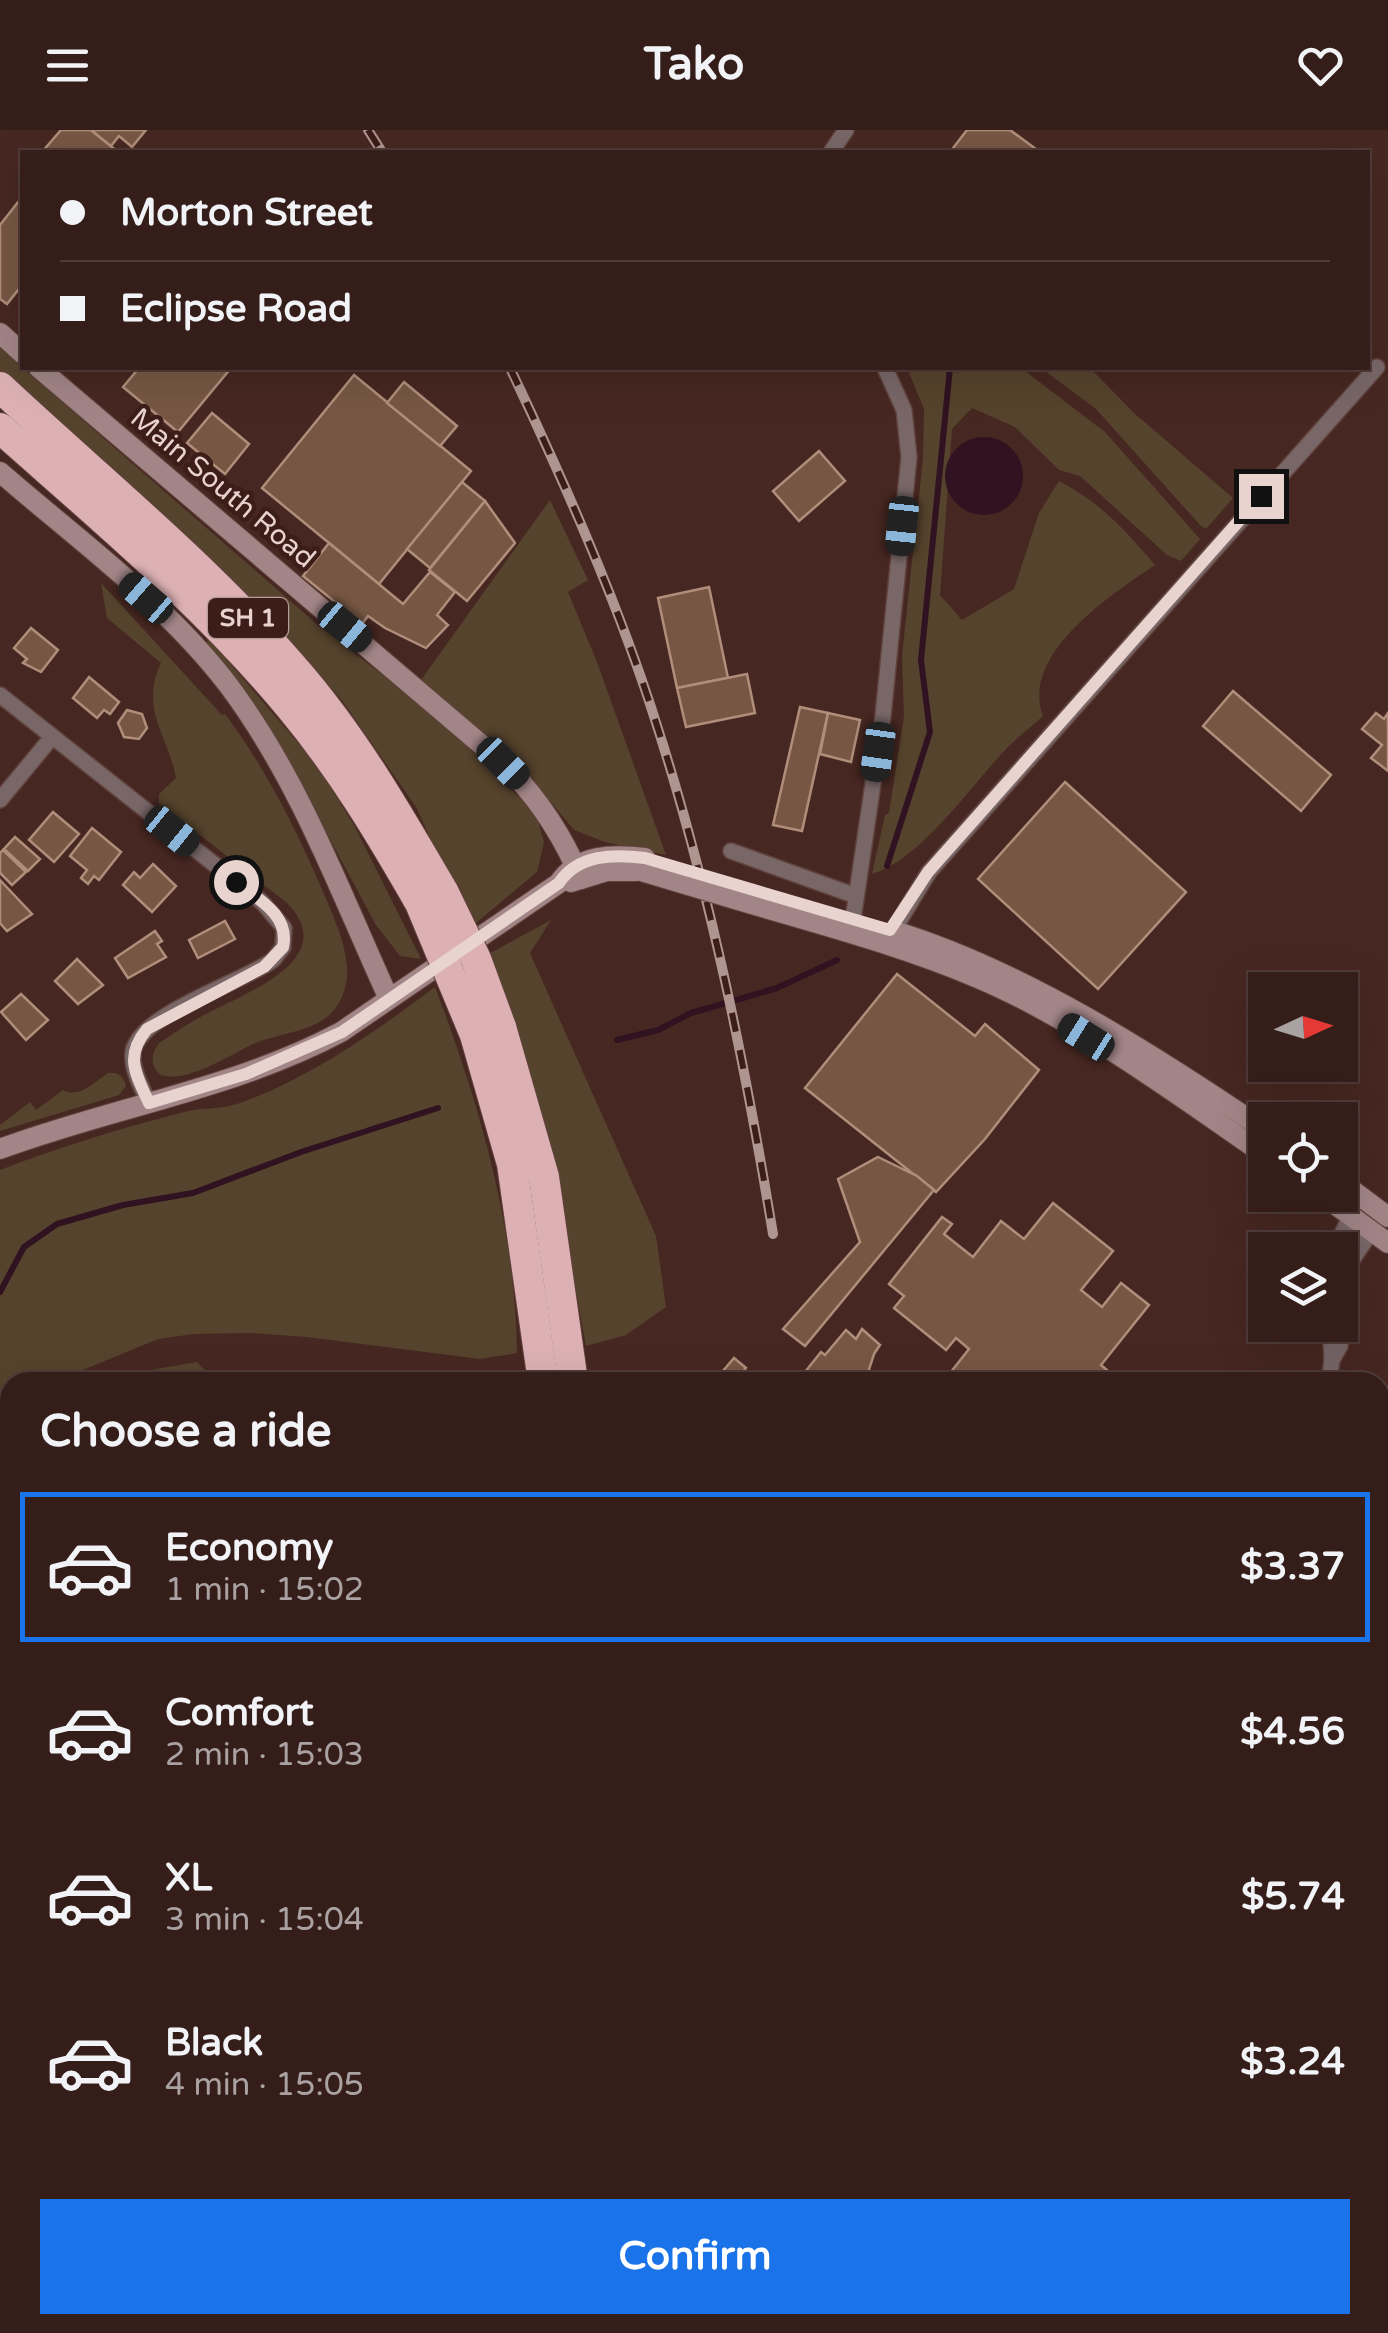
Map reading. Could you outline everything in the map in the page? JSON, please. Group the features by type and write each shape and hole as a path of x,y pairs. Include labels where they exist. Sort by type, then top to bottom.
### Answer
{"highway":[{"name":"SH 1","path":"0,387 215,585 293,666 351,739 432,898 450,968 488,1031 544,1177 571,1372"},
{"name":"SH 1","path":"0,428 182,592 247,657 335,766 432,898"},
{"name":"SH 1","path":"488,1031 512,1164 542,1372"}],"main road":[{"path":"0,334 20,351"},
{"name":"Main South Road","path":"40,370 503,763 548,814 578,872"},
{"path":"0,472 146,598 227,684 268,744 298,798 389,999"},
{"path":"0,1149 246,1074 320,1044 559,883 608,856 852,927 950,948 1024,984 1186,1077 1248,1119"},
{"path":"889,936 1056,1018 1248,1143"},
{"path":"1358,1207 1383,1227"}],"street":[{"path":"833,150 846,130"},
{"path":"889,936 928,872 1377,367"},
{"path":"852,927 883,716 909,458 904,410 886,370"},
{"path":"0,694 262,902 284,928 283,947 273,960 160,1020 136,1042 134,1062 149,1103"},
{"path":"0,800 52,737"},
{"path":"731,852 856,896"},
{"path":"1332,1360 1340,1346 1345,1270 1383,1227"},
{"path":"1330,1372 1331,1342"}],"shaded area":[{"path":"0,341 20,370 319,626 440,719 536,814 544,842 537,872 471,927 416,807 341,699 272,623 0,371"},
{"path":"908,370 1024,370 1105,432 1200,539 1181,561 1167,555 1080,476 1059,470 1015,427 972,408 952,429 940,595 962,620 1014,589 1039,513 1059,481 1100,508 1155,565 1095,609 1057,649 1045,670 1039,693 1043,716 1008,747 927,837 891,866 872,874 885,815 889,813 904,716 902,656 923,458 924,409"},
{"path":"1044,370 1092,370 1134,413 1233,498 1206,529 1201,526 1096,409"},
{"path":"984,437 1012,448 1023,476 1012,504 984,515 956,504 945,476 956,448"},
{"path":"550,500 588,580 568,592 666,855 605,842 574,830 549,800 421,680"},
{"path":"101,583 225,714 254,757 314,870 346,957 345,990 327,1017 182,1076 170,1077 156,1070 153,1058 159,1043 284,970 297,956 303,940 301,922 287,903 159,803 159,794 176,778 154,708 155,680 161,663 107,618"},
{"path":"209,639 317,765 355,827 421,959 400,956 376,925 303,789 203,648"},
{"path":"551,920 530,953 656,1236 666,1307 626,1335 586,1346 549,1144 485,956"},
{"path":"435,987 467,1076 492,1167 510,1259 517,1353 480,1359 307,1337 194,1334 158,1339 78,1372 0,1372 0,1170 114,1131 191,1110 230,1106 264,1094 389,1021"},
{"path":"108,1073 118,1074 124,1080 126,1086 119,1095 0,1131 0,1125 30,1102 36,1110 63,1090 81,1091"},
{"path":"197,1362 206,1372 139,1372"}],"building":[{"path":"61,130 91,130 116,150 44,150"},
{"path":"91,130 146,130 132,147 119,136 111,146"},
{"path":"967,130 1010,130 1037,150 952,150"},
{"path":"20,200 20,288 7,304 0,299 0,225"},
{"path":"137,370 229,370 178,432 123,387"},
{"path":"354,375 471,471 379,584 262,488"},
{"path":"404,382 457,426 440,446 387,403"},
{"path":"212,413 249,444 225,474 187,443"},
{"path":"819,451 845,481 799,521 773,491"},
{"path":"462,482 485,501 430,568 407,549"},
{"path":"485,501 515,543 467,601 429,570"},
{"path":"329,543 403,604 430,572 455,592 437,615 448,625 426,648 368,616 362,624 303,576"},
{"path":"709,587 728,678 677,688 658,598"},
{"path":"31,628 58,650 41,672 23,663 27,659 14,648"},
{"path":"747,674 755,713 686,727 677,688"},
{"path":"89,677 119,702 110,714 104,710 97,718 73,698"},
{"path":"1233,691 1331,775 1301,811 1203,726"},
{"path":"800,707 828,713 802,831 773,825"},
{"path":"127,710 142,714 147,728 139,739 124,737 118,723"},
{"path":"828,713 860,720 851,762 820,754"},
{"path":"1376,713 1384,719 1388,713 1388,771 1371,758 1382,745 1362,729"},
{"path":"1065,782 1186,892 1098,989 978,879"},
{"path":"53,812 79,834 54,862 29,840"},
{"path":"92,828 121,852 99,880 94,876 88,884 81,878 87,870 70,856"},
{"path":"15,837 40,859 28,871 4,849"},
{"path":"3,850 26,872 12,885 0,873"},
{"path":"153,864 176,886 152,912 123,885 134,872 140,878"},
{"path":"0,880 32,914 7,931 0,923"},
{"path":"225,921 235,939 198,958 189,940"},
{"path":"155,931 162,941 157,944 166,957 128,978 115,958"},
{"path":"77,959 103,985 78,1004 55,981"},
{"path":"897,974 975,1036 985,1024 1039,1070 985,1139 936,1192 805,1088"},
{"path":"21,994 48,1020 26,1040 1,1012"},
{"path":"878,1157 917,1176 934,1190 805,1346 783,1329 860,1242 838,1179"},
{"path":"1053,1203 1113,1251 1081,1290 1102,1307 1121,1283 1149,1305 1101,1365 1107,1372 951,1372 969,1349 956,1338 946,1350 894,1308 904,1296 889,1284 942,1217 952,1224 944,1234 973,1257 1001,1221 1024,1239"},
{"path":"862,1329 880,1345 868,1372 805,1372 846,1330 856,1339"},
{"path":"734,1358 746,1368 743,1372 722,1372"}],"waterway":[{"path":"887,866 930,732 921,660 950,370"},
{"path":"617,1040 658,1030 691,1013 777,988 837,960"},
{"path":"0,1292 24,1247 57,1224 123,1205 193,1193 301,1152 438,1108"}],"railway":[{"path":"368,130 381,150"},
{"path":"511,370 591,547 627,639 678,794 725,981 773,1234"}],"route":[{"path":"236,882 278,918 284,928 283,947 264,967 147,1029 133,1052 149,1103 246,1074 342,1032 590,859 645,858 890,930 928,872 1261,496"}]}
